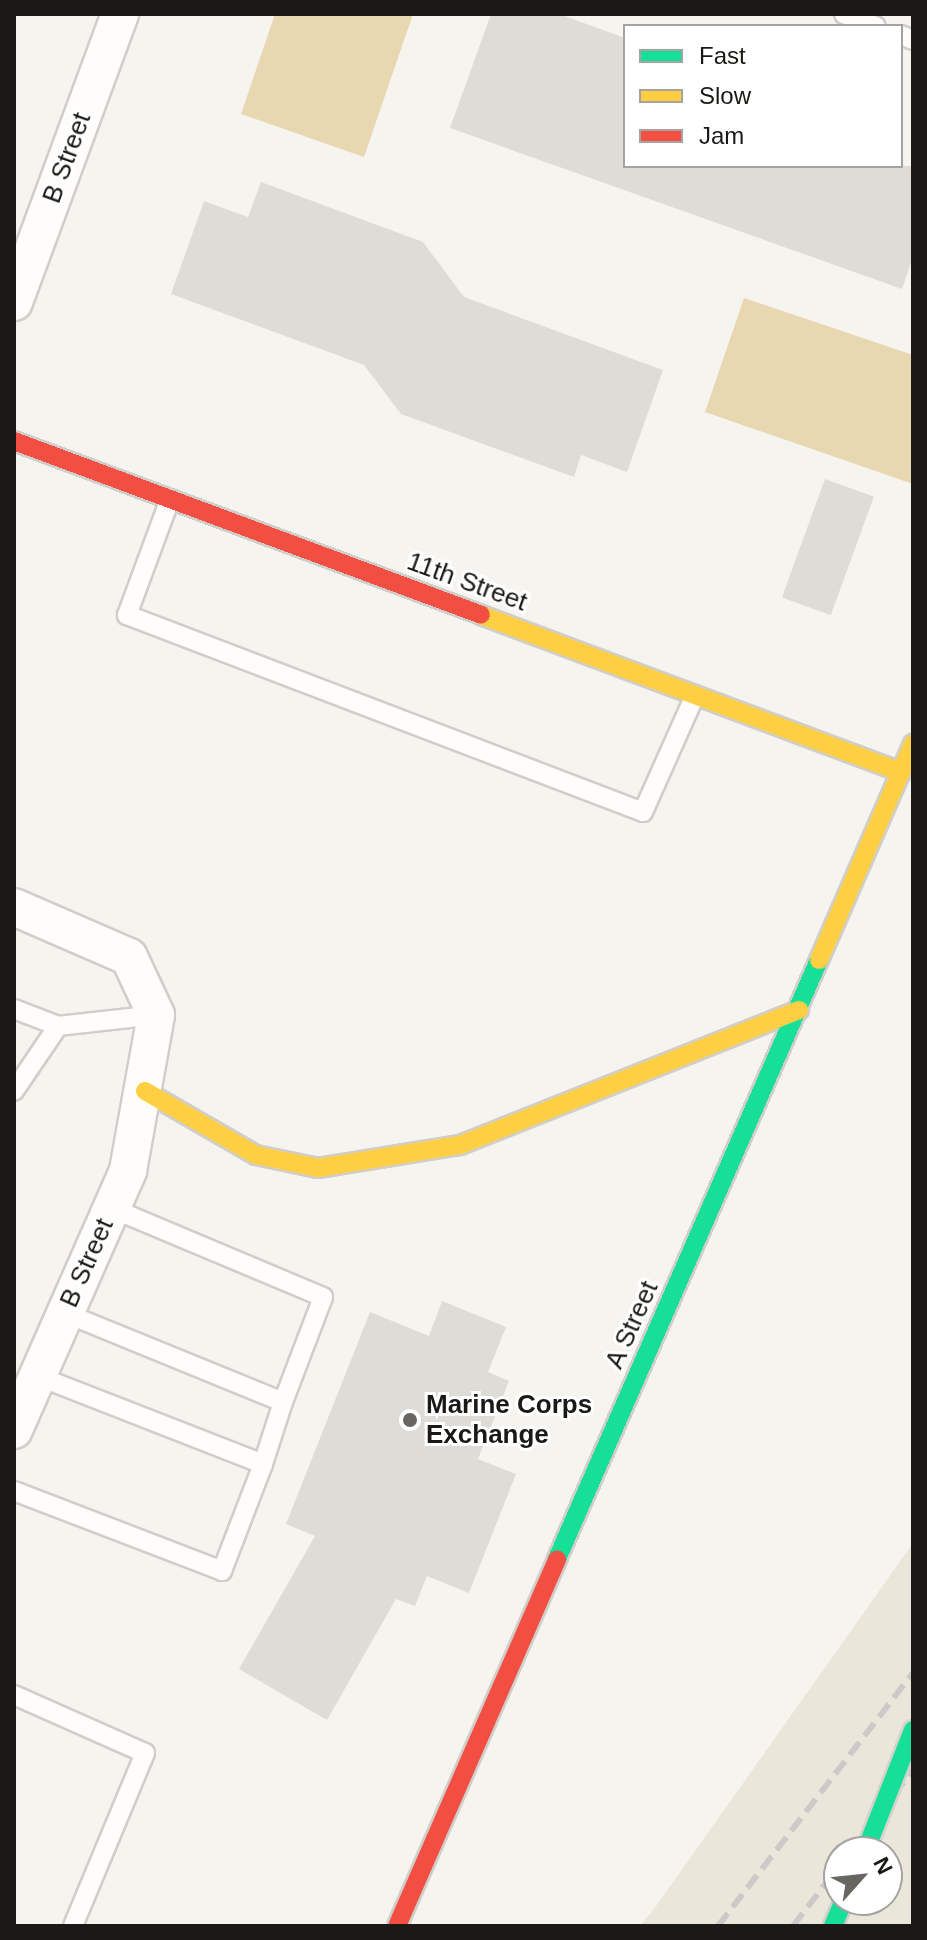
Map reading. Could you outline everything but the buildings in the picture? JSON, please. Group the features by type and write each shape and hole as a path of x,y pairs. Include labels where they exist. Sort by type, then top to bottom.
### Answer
{"main road":[{"name":"11th Street","path":"14,441 902,772"},
{"name":"A Street","path":"397,1926 913,744"},
{"path":"145,1091 256,1155 318,1168 460,1145 799,1010"},
{"path":"871,1836 913,1730"}],"street":[{"name":"B Street","path":"14,302 120,14"},
{"path":"14,907 129,957 156,1015"},
{"name":"B Street","path":"14,1430 128,1171 145,1091 156,1015"}],"lane":[{"path":"844,14 871,24"},
{"path":"170,499 127,615 643,812 695,695"},
{"path":"14,1009 58,1026 156,1015"},
{"path":"14,1091 58,1026"},
{"path":"14,1491 222,1571 323,1297 111,1208"},
{"path":"65,1313 283,1402"},
{"path":"37,1376 263,1464"},
{"path":"14,1695 145,1753 73,1926"}],"shaded area":[{"path":"275,14 413,14 364,157 241,114"},
{"path":"744,298 913,355 913,484 705,412"},
{"path":"913,1543 913,1926 640,1926 654,1909"}],"railway":[{"path":"718,1926 913,1673"},
{"path":"862,1836 913,1770"},
{"path":"793,1926 823,1887"}],"traffic: fast":[{"path":"557,1559 819,960"},
{"path":"871,1836 913,1730"},
{"path":"833,1926 837,1916"}],"traffic: slow":[{"path":"481,615 902,772"},
{"path":"819,960 913,744"},
{"path":"145,1091 256,1155 318,1168 460,1145 799,1010"}],"traffic: jam":[{"path":"14,441 481,615"},
{"path":"397,1926 557,1559"}],"place":[{"name":"Marine Corps Exchange","path":"410,1420"}]}
